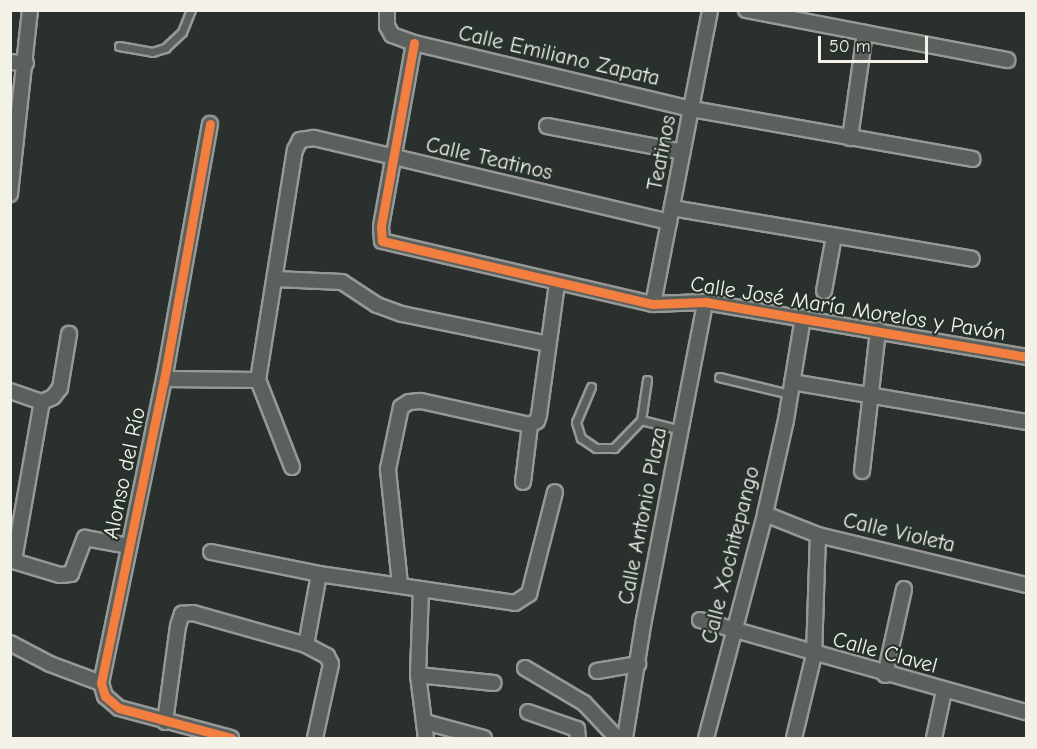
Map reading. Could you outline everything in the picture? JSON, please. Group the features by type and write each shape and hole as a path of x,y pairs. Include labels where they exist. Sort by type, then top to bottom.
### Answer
{"street":[{"path":"10,194 30,10"},
{"name":"Calle Emiliano Zapata","path":"387,10 387,26 392,35 414,43 692,109 974,159"},
{"name":"Teatinos","path":"653,304 710,10"},
{"path":"746,10 782,14 865,33 1007,60"},
{"path":"850,138 865,33"},
{"path":"395,159 414,43"},
{"path":"10,62 26,63"},
{"name":"Alonso del Río","path":"101,683 164,379 210,124"},
{"path":"547,126 683,152"},
{"name":"Calle Teatinos","path":"275,279 295,150 300,140 314,138 669,222"},
{"name":"Calle José María Morelos y Pavón","path":"395,159 381,227 382,241 653,304 705,302 1026,357"},
{"path":"672,208 972,259"},
{"path":"824,291 834,236"},
{"path":"292,467 258,380 275,279 342,282 377,305 402,314 548,344"},
{"path":"400,584 388,469 401,408 409,402 530,425 537,421 557,283"},
{"name":"Calle Antonio Plaza","path":"625,738 705,302"},
{"name":"Calle Xochitepango","path":"706,738 765,514 803,317"},
{"path":"862,471 878,330"},
{"path":"10,391 42,402 53,398 60,388 69,334"},
{"path":"164,379 258,380"},
{"path":"791,388 869,394 1026,423"},
{"path":"42,402 12,560 60,575 71,574 85,538 129,546"},
{"path":"523,482 530,425"},
{"path":"211,552 319,574 400,584 503,602 523,601 533,583 555,492"},
{"name":"Calle Violeta","path":"765,514 818,535 1026,585"},
{"path":"794,738 814,655 818,535"},
{"path":"306,645 319,574"},
{"path":"422,589 418,675 426,738"},
{"path":"885,675 904,589"},
{"path":"165,722 182,614 193,613 306,645 327,656 331,664 315,738"},
{"name":"Calle Clavel","path":"700,620 734,628 814,655 1026,712"},
{"path":"10,643 50,664 101,683 105,696 119,708 231,738"},
{"path":"597,671 638,664"},
{"path":"525,668 584,703 617,738"},
{"path":"418,675 494,683"},
{"path":"934,738 944,691"},
{"path":"528,712 577,729 578,738"},
{"path":"425,722 484,738"}],"lane":[{"path":"119,46 152,52 165,48 182,33 191,10"},
{"path":"719,377 791,388"},
{"path":"591,387 576,422 581,438 596,448 614,448 641,420 647,380"},
{"path":"641,420 681,430"}],"cycle path":[{"path":"414,43 381,227 382,241 653,304 705,302 1026,357"},
{"path":"210,124 164,379 101,683 105,696 119,708 231,738"}]}
